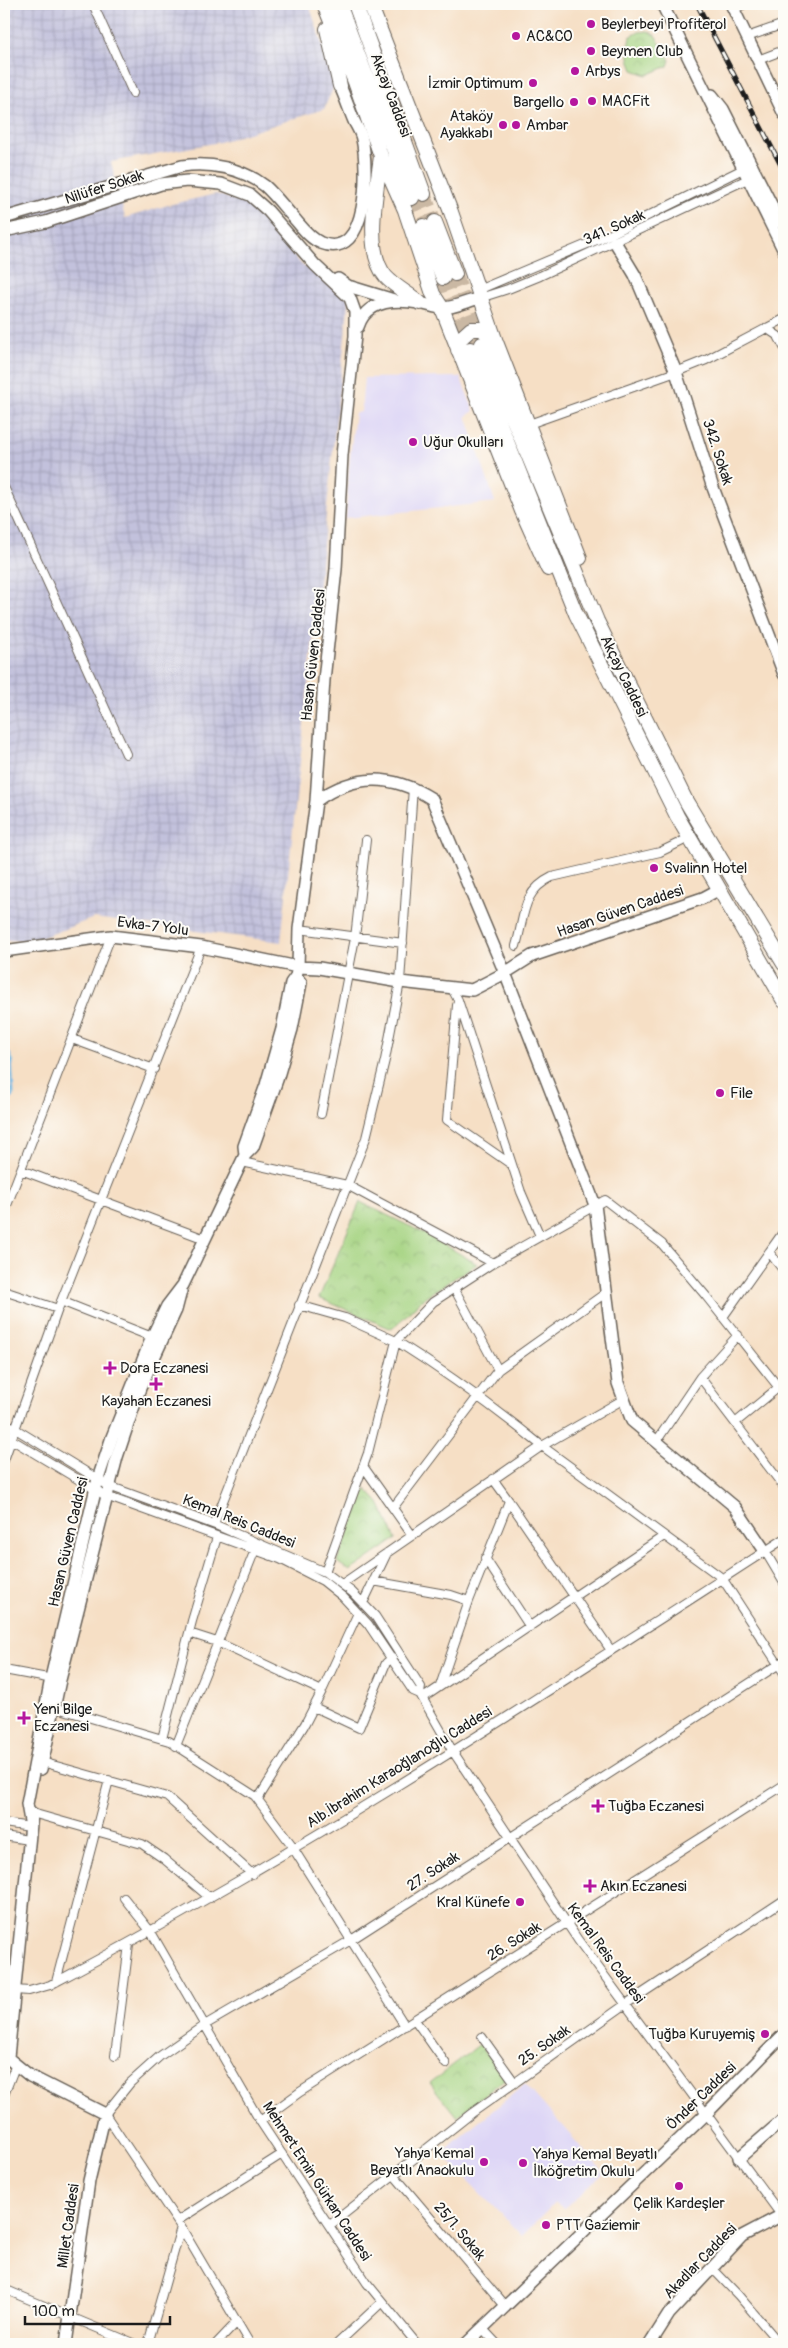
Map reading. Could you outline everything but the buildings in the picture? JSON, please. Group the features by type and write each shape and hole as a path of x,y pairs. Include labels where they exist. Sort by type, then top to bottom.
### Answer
{"highway":[{"path":"323,4 340,86"},
{"path":"323,4 355,82 381,156 405,210 433,294 442,308 477,346 529,424 582,561 592,610"},
{"name":"Akçay Caddesi","path":"339,4 418,196 355,4"},
{"path":"370,4 451,212 479,294 477,346"},
{"path":"381,156 373,238 377,264 387,278 420,303"},
{"path":"429,224 449,276"},
{"name":"Akçay Caddesi","path":"477,346 592,610 686,801 784,964"},
{"name":"Akçay Caddesi","path":"477,346 526,520 558,590 576,614 689,838 784,1002"}],"street":[{"path":"93,4 134,93"},
{"path":"662,4 749,172 784,250"},
{"path":"745,4 732,7 783,110"},
{"path":"747,37 784,24"},
{"path":"758,60 784,50"},
{"name":"Nilüfer Sokak","path":"4,218 182,166 200,164 248,176 265,186 310,236 328,244 345,243 352,234 362,212 365,180 362,137 340,86"},
{"name":"341. Sokak","path":"479,294 749,172"},
{"name":"341. Sokak","path":"479,294 508,290 616,242 749,172"},
{"name":"Nilüfer Sokak","path":"4,231 46,222 161,184 187,181 216,183 236,188 250,195 268,211 315,265"},
{"name":"342. Sokak","path":"616,242 635,275 676,372 712,484 784,674"},
{"path":"315,265 348,286 394,300 442,308 479,294"},
{"path":"315,265 350,298 355,312 355,336"},
{"path":"355,336 361,317 373,306 394,300"},
{"path":"529,424 706,360 784,319"},
{"path":"766,328 778,336 784,347"},
{"name":"Hasan Güven Caddesi","path":"9,2059 31,1820 55,1679 103,1491 140,1388 176,1310 183,1285 244,1158 253,1147 283,1064 292,1029 300,983 297,971 299,929 316,801 324,680 336,569 342,455 355,336"},
{"path":"4,487 126,754"},
{"path":"316,801 332,790 360,781 385,780 413,787 432,799 505,973 595,1205 618,1383 632,1421 734,1508 765,1551 784,1583"},
{"path":"214,1524 366,1138 385,1060 400,982 413,787"},
{"path":"516,946 527,897 543,881 552,877 660,852 689,838"},
{"path":"321,1114 355,938 366,840"},
{"name":"Hasan Güven Caddesi","path":"400,982 472,990 532,956 704,898 718,890"},
{"path":"299,929 403,944"},
{"path":"4,1213 111,936"},
{"name":"Evka-7 Yolu","path":"4,951 111,936 201,947 297,971 319,968 400,982"},
{"path":"4,1460 7,1437 14,1428 61,1301 201,947"},
{"path":"451,987 458,1000 512,1165 540,1236"},
{"path":"458,1000 447,1120 512,1165"},
{"path":"72,1039 154,1069"},
{"path":"244,1158 346,1185 492,1263"},
{"path":"21,1170 205,1239"},
{"path":"325,1572 363,1466 396,1341 433,1302 492,1263 606,1200 662,1244 738,1334 784,1394"},
{"path":"723,1317 784,1231"},
{"path":"769,1252 784,1271"},
{"name":"Hasan Güven Caddesi","path":"103,1491 98,1479 119,1415 167,1306 183,1285"},
{"path":"454,1288 498,1370"},
{"path":"4,1291 58,1309"},
{"path":"393,1508 498,1370 607,1292"},
{"path":"61,1301 152,1337"},
{"path":"299,1305 345,1318 396,1341 478,1396 542,1446 722,1578 782,1662 784,1672"},
{"path":"656,1442 700,1377 738,1334"},
{"path":"700,1377 784,1487"},
{"path":"736,1423 779,1387"},
{"path":"342,1584 542,1446 624,1399"},
{"path":"4,1422 98,1479"},
{"name":"Kemal Reis Caddesi","path":"7,1437 103,1491 294,1565 316,1577 344,1597 392,1658 413,1691 421,1696 452,1750 567,1923 739,2158 784,2216"},
{"path":"363,1466 412,1535"},
{"path":"493,1479 610,1649"},
{"name":"Kemal Reis Caddesi","path":"103,1491 214,1524 325,1572 363,1603 383,1627 421,1686 421,1696"},
{"path":"440,1686 469,1601 509,1500"},
{"path":"162,1739 189,1633 217,1536"},
{"path":"421,1696 440,1686 530,1627 664,1536"},
{"name":"Alb.İbrahim Karaoğlanoğlu Caddesi","path":"15,1990 29,1991 56,1982 151,1932 252,1874 452,1750 784,1539"},
{"path":"176,1746 255,1550"},
{"path":"363,1603 388,1551"},
{"path":"485,1558 530,1627"},
{"path":"374,1581 451,1595 469,1601"},
{"path":"258,1799 314,1707 358,1613"},
{"path":"189,1633 217,1642 322,1691"},
{"path":"314,1707 359,1728 386,1663 392,1658"},
{"name":"27. Sokak","path":"105,2114 130,2083 160,2056 204,2026 351,1940 782,1662"},
{"path":"4,1670 55,1679"},
{"path":"50,1706 162,1739 258,1799 294,1848 405,2026"},
{"name":"Hasan Güven Caddesi","path":"31,1820 27,1804 50,1706"},
{"path":"42,1762 166,1797 252,1874"},
{"path":"56,1982 109,1780"},
{"name":"26. Sokak","path":"260,2121 300,2092 784,1785"},
{"path":"4,1823 31,1820 95,1830 142,1844 164,1859 210,1898"},
{"path":"4,1836 28,1840"},
{"name":"Mehmet Emin Gürkan Caddesi","path":"124,1898 151,1932 260,2121 367,2283 417,2344"},
{"name":"25. Sokak","path":"330,2226 472,2113 626,2004 784,1900"},
{"path":"115,2056 128,1944"},
{"path":"415,2020 446,2064"},
{"name":"Önder Caddesi","path":"466,2344 707,2113 784,2034"},
{"path":"482,2037 515,2083"},
{"path":"4,2094 9,2059"},
{"path":"9,2059 30,2076 105,2114 179,2224 250,2344"},
{"name":"Millet Caddesi","path":"66,2344 89,2181 105,2114"},
{"path":"739,2158 784,2119"},
{"path":"148,2344 179,2224 282,2154"},
{"name":"25/1. Sokak","path":"394,2175 505,2306"},
{"name":"Akadlar Caddesi","path":"650,2344 670,2314 742,2236 784,2216"},
{"path":"712,2268 780,2344"},
{"path":"4,2289 135,2344"},
{"path":"337,2344 382,2302"},
{"path":"216,2344 237,2322"},
{"path":"482,2328 497,2344"}],"shaded area":[{"path":"4,4 309,4 335,84 324,109 220,142 111,162 125,218 168,205 216,194 251,205 302,265 349,298 281,942 94,918 33,941 4,940"},
{"name":"Uğur Okulları","path":"460,377 474,411 466,416 495,502 346,518 355,413 361,412 364,378"},
{"name":"Yahya Kemal Beyatlı İlköğretim Okulu","path":"525,2084 604,2173 564,2209 555,2203 522,2236 441,2153"}],"green space":[{"path":"648,31 655,35 670,60 668,66 647,75 633,70 628,50 630,37 639,32"},
{"path":"360,1202 430,1236 477,1264 426,1296 392,1329 319,1298"},
{"path":"366,1489 379,1503 396,1539 350,1571 337,1562"},
{"path":"480,2044 506,2078 457,2117 430,2083"}],"waterway":[{"path":"4,1044 11,1058 13,1096 4,1104"}],"tunnel":[{"path":"424,194 435,222"},
{"path":"412,198 423,226"},
{"path":"455,274 482,344"},
{"path":"443,278 469,345"}],"railway":[{"path":"697,4 784,171"}],"place":[{"name":"Beylerbeyi Profiterol","path":"591,24"},
{"name":"AC&CO","path":"516,36"},
{"name":"Beymen Club","path":"591,51"},
{"name":"Arbys","path":"575,71"},
{"name":"İzmir Optimum","path":"533,83"},
{"name":"MACFit","path":"592,101"},
{"name":"Bargello","path":"574,102"},
{"name":"Ataköy Ayakkabı","path":"503,125"},
{"name":"Ambar","path":"516,125"},
{"name":"Uğur Okulları","path":"413,442"},
{"name":"Svalinn Hotel","path":"654,868"},
{"name":"File","path":"720,1093"},
{"name":"Dora Eczanesi","path":"110,1368"},
{"name":"Kayahan Eczanesi","path":"156,1384"},
{"name":"Yeni Bilge Eczanesi","path":"24,1718"},
{"name":"Tuğba Eczanesi","path":"598,1806"},
{"name":"Akın Eczanesi","path":"590,1886"},
{"name":"Kral Künefe","path":"520,1902"},
{"name":"Tuğba Kuruyemiş","path":"765,2034"},
{"name":"Yahya Kemal Beyatlı Anaokulu","path":"484,2162"},
{"name":"Yahya Kemal Beyatlı İlköğretim Okulu","path":"523,2163"},
{"name":"Çelik Kardeşler","path":"679,2186"},
{"name":"PTT Gaziemir","path":"546,2225"}]}
